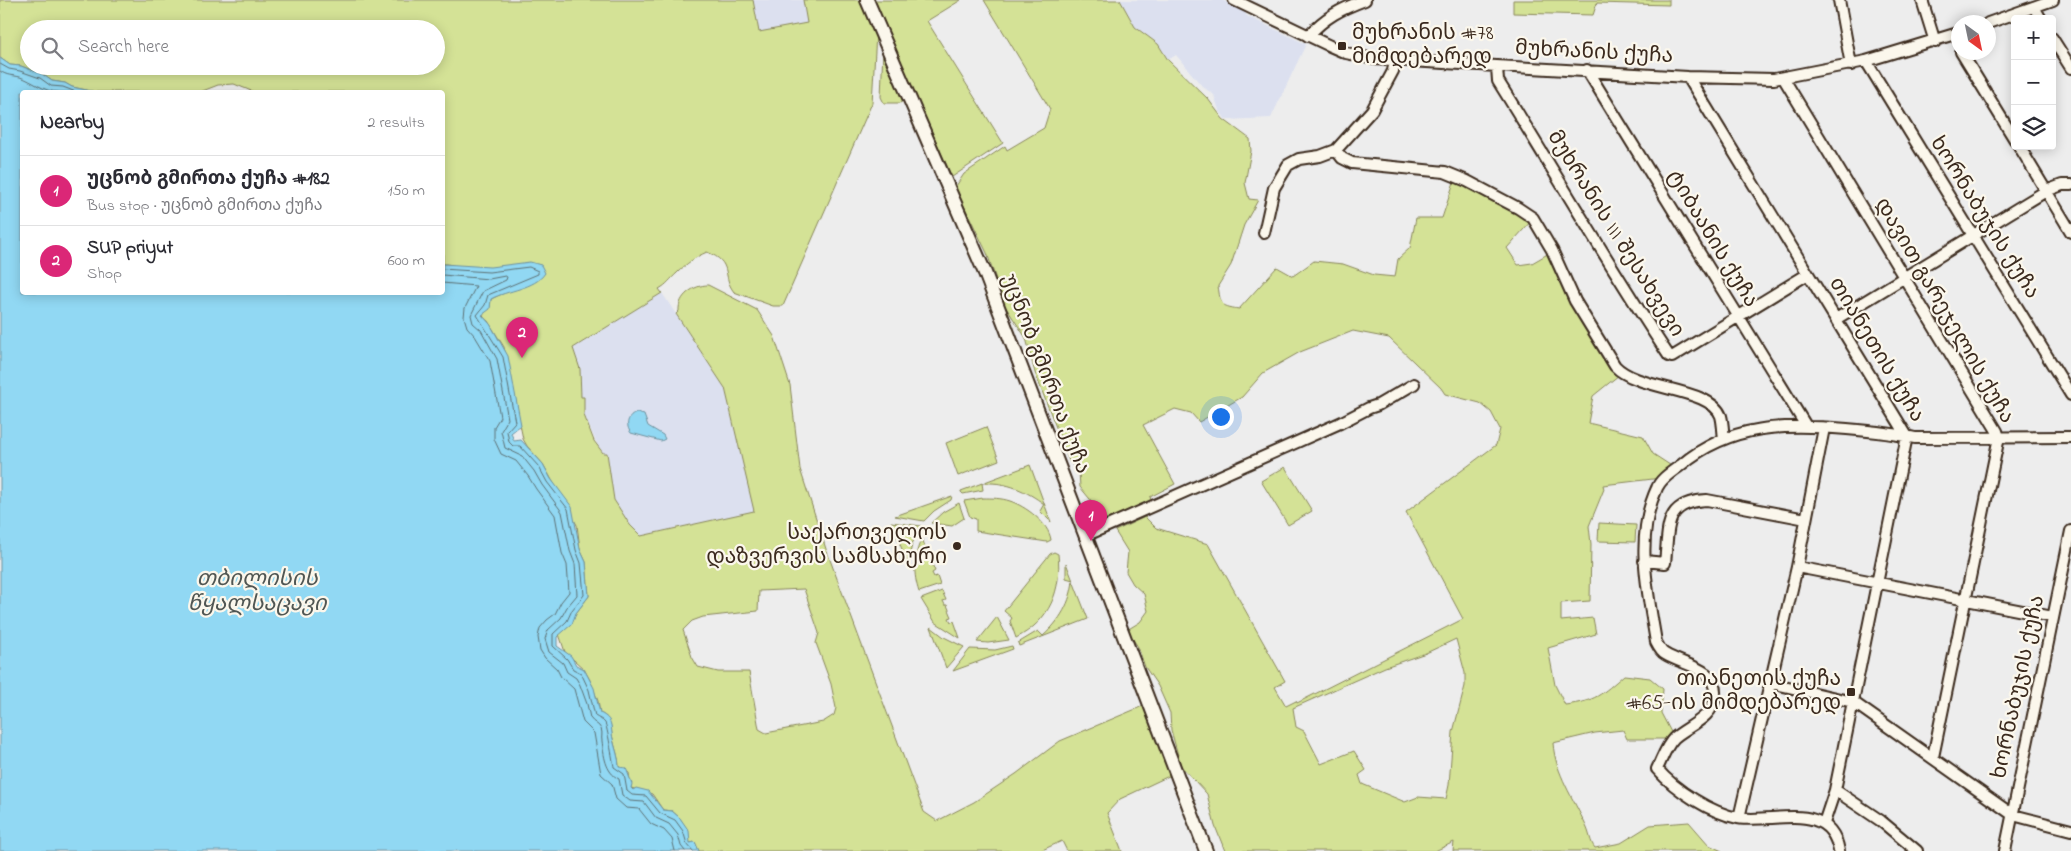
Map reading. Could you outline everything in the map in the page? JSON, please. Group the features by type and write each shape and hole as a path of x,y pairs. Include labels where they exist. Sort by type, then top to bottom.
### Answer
{"main road":[{"name":"უცნობ გმირთა ქუჩა","path":"867,0 976,250 1206,851"}],"street":[{"name":"მუხრანის ქუჩა","path":"1234,0 1346,53 1374,58 1497,67 1587,70 1688,77 1784,78 1851,65 1951,36"},
{"path":"1308,36 1316,27 1338,10 1365,0"},
{"path":"1839,0 1851,65"},
{"path":"1922,0 1935,42"},
{"path":"1996,20 2052,0"},
{"path":"2034,7 2039,15"},
{"path":"2056,44 2071,68"},
{"path":"1264,233 1274,188 1288,165 1299,159 1320,156 1336,150 1372,110 1393,71 1395,60"},
{"path":"1966,60 2011,133"},
{"name":"ხორნაბუჯის ქუჩა","path":"1866,61 2071,395"},
{"name":"მუხრანის III შესახვევი","path":"1497,67 1498,80 1578,208 1608,261 1669,356 1672,357 1808,274"},
{"name":"ტიბაანის ქუჩა","path":"1587,70 1806,426"},
{"name":"თიანეთის ქუჩა","path":"1688,77 1907,436 1835,790 1824,823"},
{"name":"დავით გარეჯელის ქუჩა","path":"1784,78 1998,431 1999,437 1933,757"},
{"path":"1336,150 1342,158 1352,163 1445,172 1467,181 1533,218 1552,250 1575,301 1615,366 1622,373 1645,383 1681,392 1714,405 1721,416 1724,439"},
{"path":"2020,150 2071,232"},
{"path":"1836,318 2046,191 2071,184"},
{"path":"1086,536 1378,405 1414,384"},
{"path":"1839,851 1834,834 1824,823 1785,816 1739,818 1718,812 1683,792 1666,779 1657,769 1666,750 1674,739 1707,714 1715,702 1716,686 1714,680 1708,674 1663,654 1656,642 1644,561 1645,530 1657,487 1662,480 1693,454 1724,439 1762,428 1806,426 1899,434 1915,438 2071,437"},
{"path":"1739,818 1796,567 1824,428"},
{"path":"1644,561 1665,563 1668,524 1672,514 1681,505 1694,500 1707,500 1806,518"},
{"name":"ხორნაბუჯის ქუჩა","path":"2005,851 2071,531"},
{"path":"1796,567 2053,617"},
{"path":"1770,683 1853,702 2013,815 2071,830"},
{"path":"1835,790 1881,821 1917,851"}],"shaded area":[{"path":"753,0 803,0 807,23 759,32"},
{"path":"1120,0 1222,0 1244,11 1247,16 1306,44 1271,118 1226,120 1219,110 1214,95 1202,86 1176,55 1168,60 1158,44 1135,27"},
{"path":"662,293 725,388 755,511 641,536 630,525 614,500 607,453 603,453 598,446 584,415 580,369 573,348"}],"green space":[{"path":"0,0 753,0 759,32 807,23 803,0 860,0 876,33 872,103 783,306 773,306 734,292 721,260 707,252 699,256 659,289 662,293 573,348 580,369 581,397 584,397 584,415 594,441 603,453 607,453 614,500 630,525 641,536 754,511 725,388 676,314 679,311 681,301 688,292 697,287 708,285 757,310 774,336 790,385 800,469 826,549 924,812 937,821 974,802 1060,741 1143,706 1171,775 1120,799 1107,813 1122,851 1067,851 1062,841 1040,851 699,851 695,842 690,843 680,818 672,811 663,810 652,794 631,788 629,773 619,767 609,721 600,713 598,701 590,680 584,669 565,652 559,634 572,624 576,613 589,596 586,562 580,549 577,525 543,464 523,439 504,347 488,321 483,317 485,311 490,307 491,299 504,293 445,264 445,90 249,90 234,84 218,85 205,90 86,90 52,81 43,75 445,75 445,20 20,20 20,66 10,65 0,58","holes":["804,589 819,633 816,643 831,684 836,708 834,715 823,722 766,733 759,729 749,672 718,672 698,667 692,657 683,630 692,621 703,617 758,611 759,591"]},
{"path":"873,0 961,0 927,21 1003,143 952,177"},
{"path":"984,0 1120,0 1135,27 1158,44 1168,60 1208,99 1223,119 1250,139 1251,151 1245,183 1249,199 1258,200 1244,225 1231,265 1218,286 1222,303 1232,308 1239,309 1277,267 1293,276 1314,261 1343,264 1374,275 1395,277 1398,259 1410,248 1416,218 1442,218 1455,179 1532,220 1507,248 1518,265 1532,263 1551,252 1619,375 1593,396 1588,423 1643,436 1653,454 1673,467 1661,478 1603,485 1604,489 1589,526 1591,544 1590,601 1561,603 1561,621 1593,618 1596,634 1548,648 1555,685 1565,705 1598,696 1624,675 1650,678 1663,689 1661,713 1673,736 1670,739 1627,739 1623,730 1595,733 1553,743 1557,765 1595,848 1621,843 1650,825 1689,822 1709,845 1722,851 1453,851 1454,842 1435,851 1225,851 1215,826 1207,794 1181,766 1171,730 1170,713 1158,686 1145,667 1138,647 1127,630 1140,622 1148,611 1144,594 1133,584 1126,572 1128,552 1115,531 1145,517 1156,528 1208,544 1285,681 1275,687 1286,706 1296,701 1297,703 1463,619 1406,512 1496,445 1500,429 1491,412 1480,403 1445,394 1389,338 1353,331 1300,352 1263,373 1242,397 1199,422 1191,413 1175,409 1143,425 1175,484 1150,497 1152,502 1108,521 1080,487 1079,472 1069,461 1035,373 1026,338 1005,306 987,253 957,191 954,189 964,174 1005,146 1007,150 1044,128 1050,109","holes":["1456,639 1465,673 1465,686 1453,732 1449,785 1446,799 1418,797 1405,802 1362,784 1359,775 1366,770 1354,751 1321,764 1304,731 1296,727 1293,708 1385,667 1426,653"]},
{"path":"1513,0 1669,0 1669,5 1597,3 1593,15 1513,13"},
{"path":"883,49 905,100 900,103 884,103 881,97"},
{"path":"986,427 999,460 958,476 946,443"},
{"path":"1030,465 1051,522 1040,511 1044,504 1031,495 1001,484 982,483"},
{"path":"1285,467 1312,511 1288,525 1261,481"},
{"path":"982,483 983,490 963,494 961,492 961,491"},
{"path":"952,496 951,500 934,511 924,521 895,516"},
{"path":"996,498 1016,503 1035,516 1046,527 1051,540 1047,542 976,531 976,519 970,517 964,501"},
{"path":"959,503 964,518 952,526 931,523 943,512"},
{"path":"891,522 921,526 912,544 908,564"},
{"path":"1599,523 1636,525 1635,542 1598,541"},
{"path":"922,538 928,555 926,556 928,560 930,559 935,571 932,573 934,577 937,576 940,585 919,592 915,565"},
{"path":"1054,552 1058,554 1059,567 1058,580 1051,603 1037,623 1016,638 1010,621 1012,618 1004,611 1050,554"},
{"path":"1066,563 1073,580 1066,578"},
{"path":"1073,581 1088,619 1019,646 1018,643 1038,631 1043,636 1055,624 1064,611"},
{"path":"942,591 946,600 943,601 947,605 952,617 949,618 951,622 954,621 960,638 935,622 921,599"},
{"path":"997,617 1009,640 988,643 977,642"},
{"path":"931,627 944,637 964,647 946,668"},
{"path":"1012,646 1013,649 953,671 970,649 995,650"}],"water":[{"name":"თბილისის წყალსაცავი","path":"0,58 10,65 20,66 20,75 43,75 52,81 86,90 20,90 20,295 445,295 445,264 490,267 530,262 541,265 545,273 535,283 491,299 490,309 482,315 490,324 508,356 521,425 511,433 514,441 521,440 543,464 551,479 572,507 580,549 586,562 589,596 576,613 572,624 557,637 557,646 571,656 576,665 584,669 594,688 600,713 608,718 611,724 619,767 626,768 632,784 631,788 633,790 636,788 648,791 663,810 672,811 680,818 689,831 690,843 695,842 699,851 0,851"},
{"path":"637,413 644,415 648,426 663,435 665,439 661,441 631,433 628,421 631,416"}],"place":[{"name":"მუხრანის #78 მიმდებარედ","path":"1342,46"},
{"name":"SUP priyut","path":"522,358"},
{"name":"უცნობ გმირთა ქუჩა #182","path":"1091,541"},
{"name":"საქართველოს დაზვერვის სამსახური","path":"957,546"},
{"name":"თიანეთის ქუჩა #65-ის მიმდებარედ","path":"1851,692"}]}
